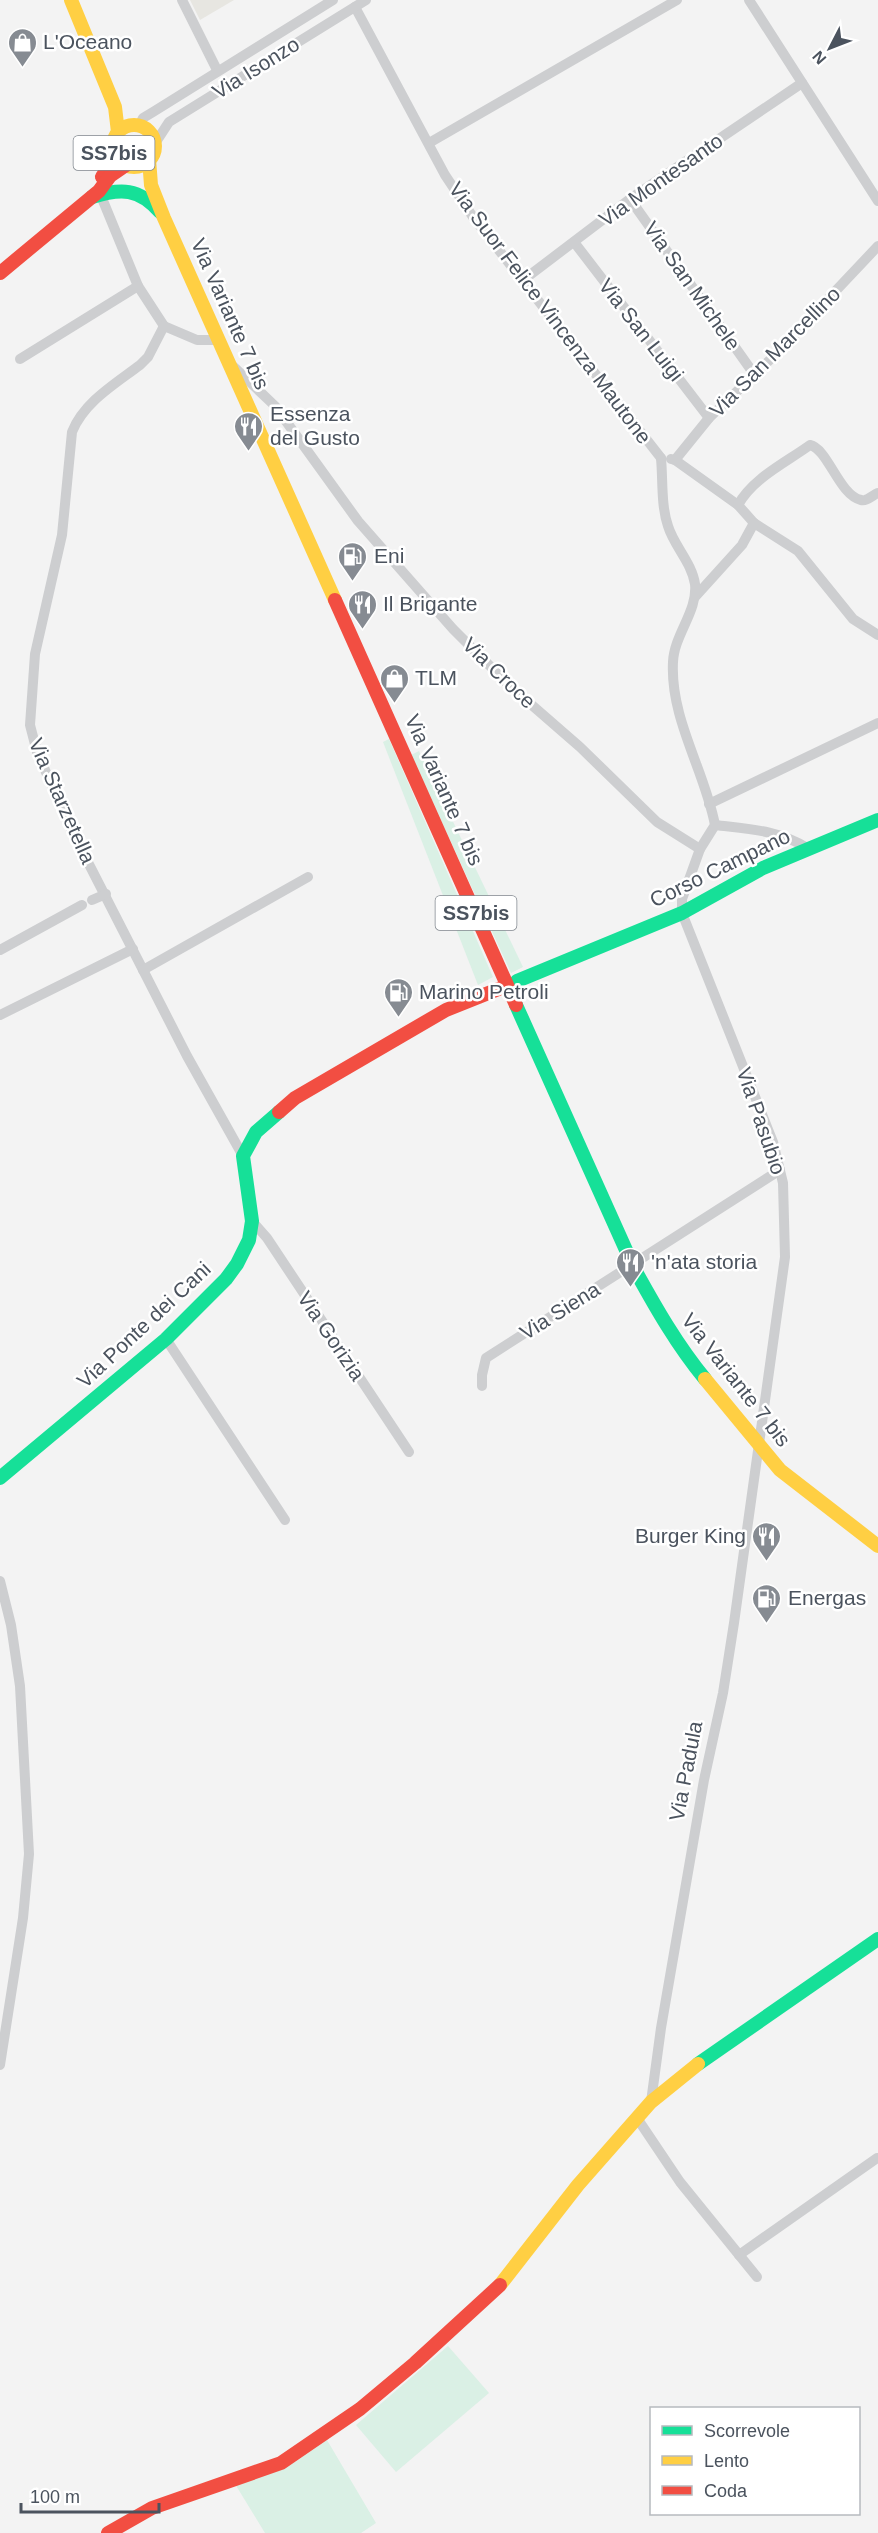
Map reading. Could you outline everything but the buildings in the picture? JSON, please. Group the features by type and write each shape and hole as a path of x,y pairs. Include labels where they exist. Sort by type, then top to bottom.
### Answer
{"main road":[{"name":"SS7bis","path":"71,0 115,107 118,132 113,143 124,162 141,165 150,159 154,145 150,133 136,125 115,107"},
{"name":"SS7bis","path":"118,132 136,125"},
{"name":"Via Variante 7 bis","path":"150,159 150,185 164,218 633,1265 658,1312 688,1358 780,1470 878,1546"},
{"name":"Via Variante 7 bis","path":"124,162 150,185"},
{"path":"0,273 96,194 124,162"},
{"path":"96,194 123,190 141,195 152,201 164,218"},
{"name":"Corso Campano","path":"518,981 682,913 763,868 878,820"},
{"path":"243,1156 256,1132 295,1098 446,1010 501,988"},
{"name":"Via Ponte dei Cani","path":"0,1478 166,1339 226,1279 237,1264 249,1240 252,1221 243,1156"},
{"path":"108,2533 152,2508 281,2463 360,2409 470,2315 506,2280 578,2185 651,2103 682,2075 878,1939"}],"street":[{"path":"182,0 217,70"},
{"name":"Via Isonzo","path":"136,125 143,118 217,70 333,0"},
{"name":"Via Isonzo","path":"154,145 169,122 366,0"},
{"path":"429,143 677,0"},
{"path":"749,0 878,201"},
{"name":"Via Suor Felice Vincenza Mautone","path":"355,7 446,175 473,217 661,458"},
{"name":"Via Montesanto","path":"522,281 630,199 802,83"},
{"path":"96,194 138,286 164,326 197,340 218,340"},
{"name":"Via San Michele","path":"630,199 754,374"},
{"name":"Via San Luigi","path":"574,242 709,418"},
{"name":"Via San Marcellino","path":"675,460 709,418 817,312 878,246"},
{"path":"20,359 138,286"},
{"name":"Via Starzetella","path":"164,326 147,357 86,409 72,432 62,535 35,654 30,725 37,752 72,831 187,1056 243,1156"},
{"name":"Via Croce","path":"229,362 275,406 358,521 453,629 510,686 580,747 657,822 700,849"},
{"path":"738,505 745,493 762,478 810,445 816,447 848,491 860,500 866,500 878,493"},
{"path":"695,597 692,573 668,528 664,514 661,458 675,460 738,505 754,523 798,551 853,619 878,635"},
{"path":"682,913 682,898 700,849 715,825 674,689 672,661 679,633 695,597 741,545 754,523"},
{"path":"709,804 878,723"},
{"path":"715,825 747,827 795,840 807,848"},
{"path":"143,970 308,877"},
{"path":"0,950 106,894"},
{"name":"Via Pasubio","path":"682,913 773,1142 783,1183 785,1257 760,1447"},
{"path":"0,1015 133,949"},
{"name":"Via Siena","path":"482,1386 486,1358 780,1170"},
{"name":"Via Gorizia","path":"252,1221 267,1238 409,1452"},
{"path":"166,1339 285,1520"},
{"name":"Via Padula","path":"651,2103 661,2028 704,1780 728,1658 760,1447"},
{"path":"0,1581 11,1625 20,1686 29,1854 23,1918 0,2065"},
{"path":"637,2118 666,2163 757,2277"},
{"path":"739,2255 877,2158"}],"shaded area":[{"path":"190,0 234,0 200,20"}],"green space":[{"path":"389,739 493,977 478,985 383,742"},
{"path":"419,751 523,967 511,973 411,755"},
{"path":"448,2346 489,2393 396,2472 356,2425"},
{"path":"327,2440 376,2523 361,2533 265,2533 235,2484 295,2462"}],"traffic: fast":[{"path":"92,197 112,192 129,192 145,198 160,212"},
{"path":"517,981 682,913 763,868 878,820"},
{"path":"516,1005 635,1270 676,1340 705,1379"},
{"path":"0,1478 166,1339 226,1279 237,1264 249,1240 252,1221 243,1156 256,1132 279,1112"},
{"path":"698,2064 878,1939"}],"traffic: slow":[{"path":"71,0 115,107 118,132"},
{"path":"134,125 149,131 155,146 149,161 134,167 119,161 113,146 119,131 134,125"},
{"path":"149,159 151,185 164,218 335,600"},
{"path":"705,1379 780,1470 878,1546"},
{"path":"500,2285 578,2185 651,2102 698,2064"}],"traffic: jam":[{"path":"102,177 116,156"},
{"path":"0,273 99,191 110,176 126,165"},
{"path":"335,600 516,1005"},
{"path":"279,1112 295,1098 446,1010 501,988"},
{"path":"108,2533 152,2508 281,2463 360,2409 415,2363 500,2285"}],"place":[{"name":"L'Oceano","path":"22,68"},
{"name":"Essenza del Gusto","path":"249,452"},
{"name":"Eni","path":"353,582"},
{"name":"Il Brigante","path":"362,630"},
{"name":"TLM","path":"394,704"},
{"name":"Marino Petroli","path":"398,1018"},
{"name":"'n'ata storia","path":"630,1288"},
{"name":"Burger King","path":"767,1562"},
{"name":"Energas","path":"767,1624"}]}
